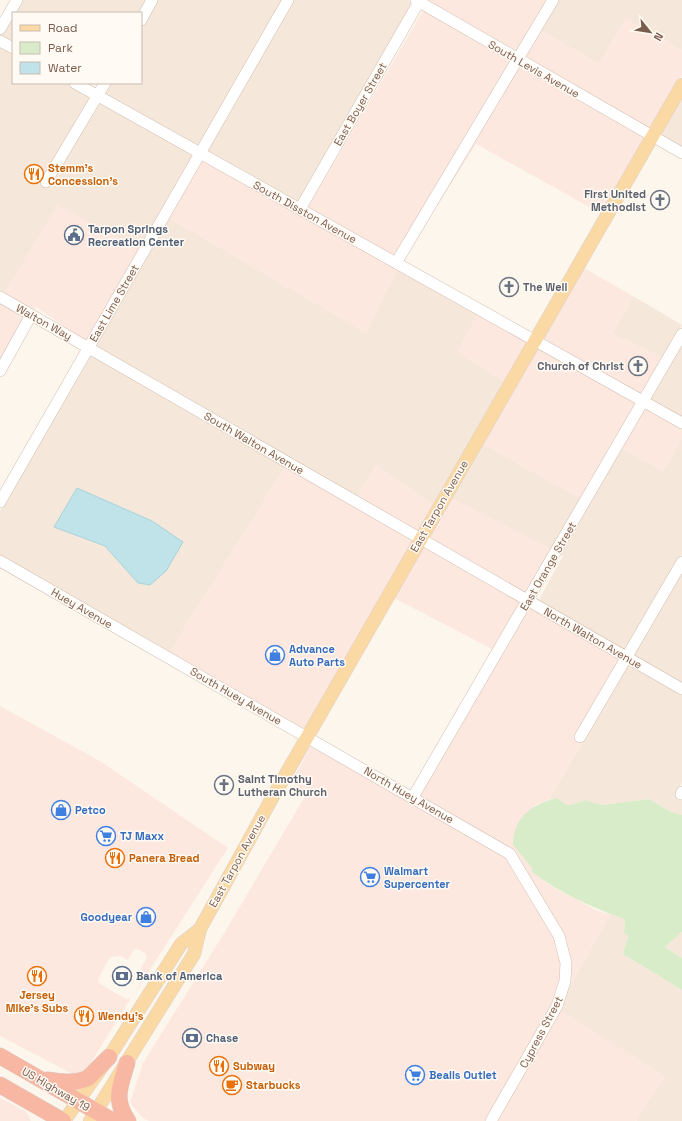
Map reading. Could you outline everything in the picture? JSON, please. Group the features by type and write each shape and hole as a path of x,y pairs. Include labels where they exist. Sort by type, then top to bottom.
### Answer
{"highway":[{"name":"US Highway 19","path":"0,1056 78,1102 93,1116 113,1121"},
{"path":"39,1078 68,1082 88,1078 109,1057"},
{"path":"126,1063 118,1092 119,1102 128,1121"},
{"path":"0,1085 63,1121"},
{"path":"29,1101 40,1121"}],"main road":[{"name":"East Tarpon Avenue","path":"93,1116 194,954 200,929 255,828 420,538 682,85"},
{"name":"East Tarpon Avenue","path":"63,1121 109,1057 181,944 200,929"}],"street":[{"path":"0,29 17,0"},
{"path":"142,18 152,0"},
{"name":"East Lime Street","path":"0,502 288,0"},
{"path":"396,263 553,0"},
{"name":"South Levis Avenue","path":"418,1 682,153"},
{"name":"East Boyer Street","path":"300,209 418,1"},
{"path":"0,41 12,47"},
{"name":"South Disston Avenue","path":"77,84 682,423"},
{"path":"46,182 103,84"},
{"name":"Walton Way","path":"0,297 89,347"},
{"path":"0,371 31,315"},
{"name":"East Orange Street","path":"413,797 682,334"},
{"name":"South Walton Avenue","path":"89,347 420,538"},
{"name":"North Walton Avenue","path":"420,538 682,689"},
{"name":"Huey Avenue","path":"0,561 164,655"},
{"path":"580,736 682,562"},
{"name":"South Huey Avenue","path":"164,655 308,737"},
{"name":"North Huey Avenue","path":"308,737 510,854"},
{"name":"Cypress Street","path":"491,1121 557,1006 565,981 565,959 559,936 510,854"}],"shaded area":[{"path":"22,0 147,0 141,12 15,12"},
{"path":"157,0 283,0 198,148 103,94 109,84 142,84 142,27"},
{"path":"294,0 408,0 413,3 298,203 206,152"},
{"path":"429,0 548,0 516,54 428,3"},
{"path":"558,0 682,0 682,51 626,19 599,64 540,30"},
{"path":"424,9 512,61 394,257 307,209"},
{"path":"12,17 12,43 1,37"},
{"path":"626,18 682,51 682,76 651,131 524,58 540,30 599,64"},
{"path":"0,45 12,52 12,84 69,84 91,97 41,182 48,187 99,101 194,154 139,251 3,295 0,293"},
{"path":"520,65 647,138 602,214 476,144 409,250"},
{"path":"682,94 682,148 659,135"},
{"path":"202,159 398,268 366,333 169,218"},
{"path":"51,201 139,251 87,342 36,307 33,312 3,295 57,206"},
{"path":"169,218 365,332 398,268 478,313 505,382 434,506 376,465 357,498 95,346"},
{"path":"582,267 633,296 612,334 663,358 641,396 542,341"},
{"path":"633,296 682,325 663,358 612,334"},
{"path":"0,302 25,316 0,362"},
{"path":"478,313 529,342 505,382 457,352"},
{"path":"682,343 682,419 649,400"},
{"path":"536,346 637,403 582,499 483,444 515,389 513,387"},
{"path":"92,354 286,466 169,653 0,557 0,511","holes":["77,489 138,583 105,546 55,527"]},
{"path":"513,387 515,389 483,444 582,499 552,550 450,498"},
{"path":"645,407 682,427 682,438 663,471 621,448"},
{"path":"682,438 682,554 625,652 538,601 563,556 560,554 621,448 663,471"},
{"path":"376,465 434,506 419,533 357,498"},
{"path":"286,466 415,540 307,728 301,728 169,653"},
{"path":"450,497 552,550 526,595 426,537"},
{"path":"422,544 522,602 494,650 392,597"},
{"path":"682,571 682,684 633,656"},
{"path":"530,606 621,659 575,737 582,742 548,800 534,806 513,845 532,868 533,872 551,886 598,911 610,914 567,991 570,963 567,944 516,852 419,796"},
{"path":"629,663 682,693 682,783 675,795 682,799 682,815 671,812 649,799 602,805 585,800 567,805 556,798 548,800"},
{"path":"0,706 100,761 228,848 133,996 145,974 141,968 147,958 145,953 138,949 133,950 128,960 121,956 110,957 98,979 100,984 126,999 131,998 83,1075 78,1077 0,1036"},
{"path":"312,744 508,857 555,937 562,963 561,980 556,999 486,1121 149,1121 143,1118 130,1102 143,1063 223,935 304,798 298,786 291,782"},
{"path":"610,914 625,919 624,933 628,935 623,954 682,990 682,1121 637,1121 560,1010 567,991"},
{"path":"682,932 682,958 665,947"},
{"path":"560,1010 665,1077 636,1121 496,1121"},
{"path":"0,1098 27,1112 31,1121 0,1121"}],"green space":[{"path":"556,798 567,805 585,800 602,805 649,799 671,812 682,815 682,932 665,947 682,958 682,990 623,954 628,936 624,933 625,919 600,910 543,880 532,872 532,868 513,845 516,827 525,814 539,804"}],"water":[{"path":"77,488 152,521 183,542 166,571 150,585 138,583 105,546 54,527"}],"place":[{"name":"Stemm’s Concession’s","path":"34,174"},
{"name":"First United Methodist","path":"660,200"},
{"name":"Tarpon Springs Recreation Center","path":"74,235"},
{"name":"The Well","path":"509,287"},
{"name":"Church of Christ","path":"638,366"},
{"name":"Advance Auto Parts","path":"275,655"},
{"name":"Saint Timothy Lutheran Church","path":"224,785"},
{"name":"Petco","path":"61,810"},
{"name":"TJ Maxx","path":"106,836"},
{"name":"Panera Bread","path":"115,858"},
{"name":"Walmart Supercenter","path":"370,877"},
{"name":"Goodyear","path":"146,917"},
{"name":"Jersey Mike's Subs","path":"37,976"},
{"name":"Bank of America","path":"122,976"},
{"name":"Wendy's","path":"84,1016"},
{"name":"Chase","path":"192,1038"},
{"name":"Subway","path":"219,1066"},
{"name":"Bealls Outlet","path":"415,1075"},
{"name":"Starbucks","path":"232,1085"}]}
